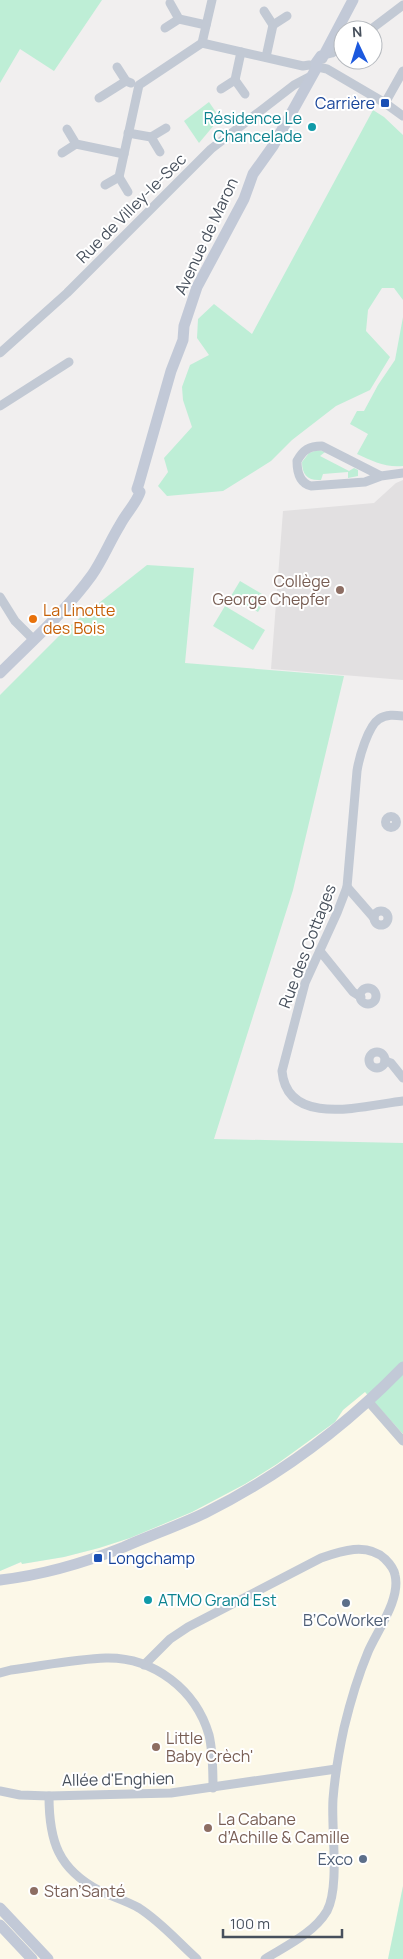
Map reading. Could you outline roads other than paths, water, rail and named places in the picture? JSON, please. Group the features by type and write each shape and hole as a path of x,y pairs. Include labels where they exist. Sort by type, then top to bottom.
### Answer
{"street":[{"path":"128,192 119,176 139,85 202,43 212,0"},
{"name":"Avenue de Maron","path":"346,20 353,0"},
{"path":"170,3 179,19"},
{"path":"383,20 403,5"},
{"path":"264,11 273,25"},
{"path":"266,57 273,25 287,16"},
{"path":"165,28 179,19 206,25"},
{"path":"202,43 303,66 304,72 327,68 403,116"},
{"name":"Avenue de Maron","path":"0,673 34,640 92,574 126,514 133,490 137,489 171,371 181,347 184,326 197,287 246,195 253,174 273,146 315,71 316,63 333,44"},
{"path":"221,89 235,80 241,52"},
{"path":"324,55 333,52"},
{"path":"117,67 126,82"},
{"name":"Rue de Villey-le-Sec","path":"0,353 67,293 132,230 204,155 294,85 315,71"},
{"path":"385,103 403,71"},
{"path":"235,80 245,94"},
{"path":"99,98 126,82 139,85"},
{"path":"128,133 151,137 166,128"},
{"path":"67,129 76,144"},
{"path":"151,137 160,152"},
{"path":"62,153 76,144 124,154"},
{"path":"104,185 119,176"},
{"path":"0,406 69,362"},
{"path":"381,476 322,446 313,446 306,449 297,461 301,480 310,486 365,482 381,476 403,473"},
{"path":"0,597 15,621 34,640"},
{"name":"Rue des Cottages","path":"403,716 386,716 376,721 360,756 357,771 347,887 302,992 283,1063 282,1076 286,1087 296,1099 317,1108 348,1110 403,1101"},
{"path":"347,887 374,918"},
{"path":"320,950 353,992 361,997"},
{"path":"385,1061 391,1063 403,1078"},
{"path":"0,1579 124,1547 178,1526 252,1487 311,1448 368,1401 403,1367"},
{"path":"368,1401 403,1441"},
{"path":"144,1665 170,1639 188,1627 321,1558 352,1550 365,1550 377,1554 386,1560 393,1569 395,1591 368,1653 344,1726 336,1769 332,1823 334,1885 331,1902 315,1927 265,1959"},
{"path":"0,1673 106,1658 144,1665 174,1681 190,1698 202,1716 211,1744 213,1788"},
{"name":"Allée d'Enghien","path":"0,1791 20,1795 49,1796 171,1793 336,1769"},
{"path":"49,1796 52,1835 56,1848 67,1866 89,1885 148,1914 197,1959"},
{"path":"0,1908 37,1957"},
{"path":"0,1925 37,1957"}],"place":[{"name":"Carrière","path":"385,103"},
{"name":"Résidence Le Chancelade","path":"312,127"},
{"name":"Collège George Chepfer","path":"340,590"},
{"name":"La Linotte des Bois","path":"33,619"},
{"name":"Longchamp","path":"98,1558"},
{"name":"ATMO Grand Est","path":"148,1600"},
{"name":"B’CoWorker","path":"346,1603"},
{"name":"Little Baby Crèch'","path":"156,1747"},
{"name":"La Cabane d’Achille & Camille","path":"208,1828"},
{"name":"Exco","path":"363,1859"},
{"name":"Stan’Santé","path":"34,1891"}]}
